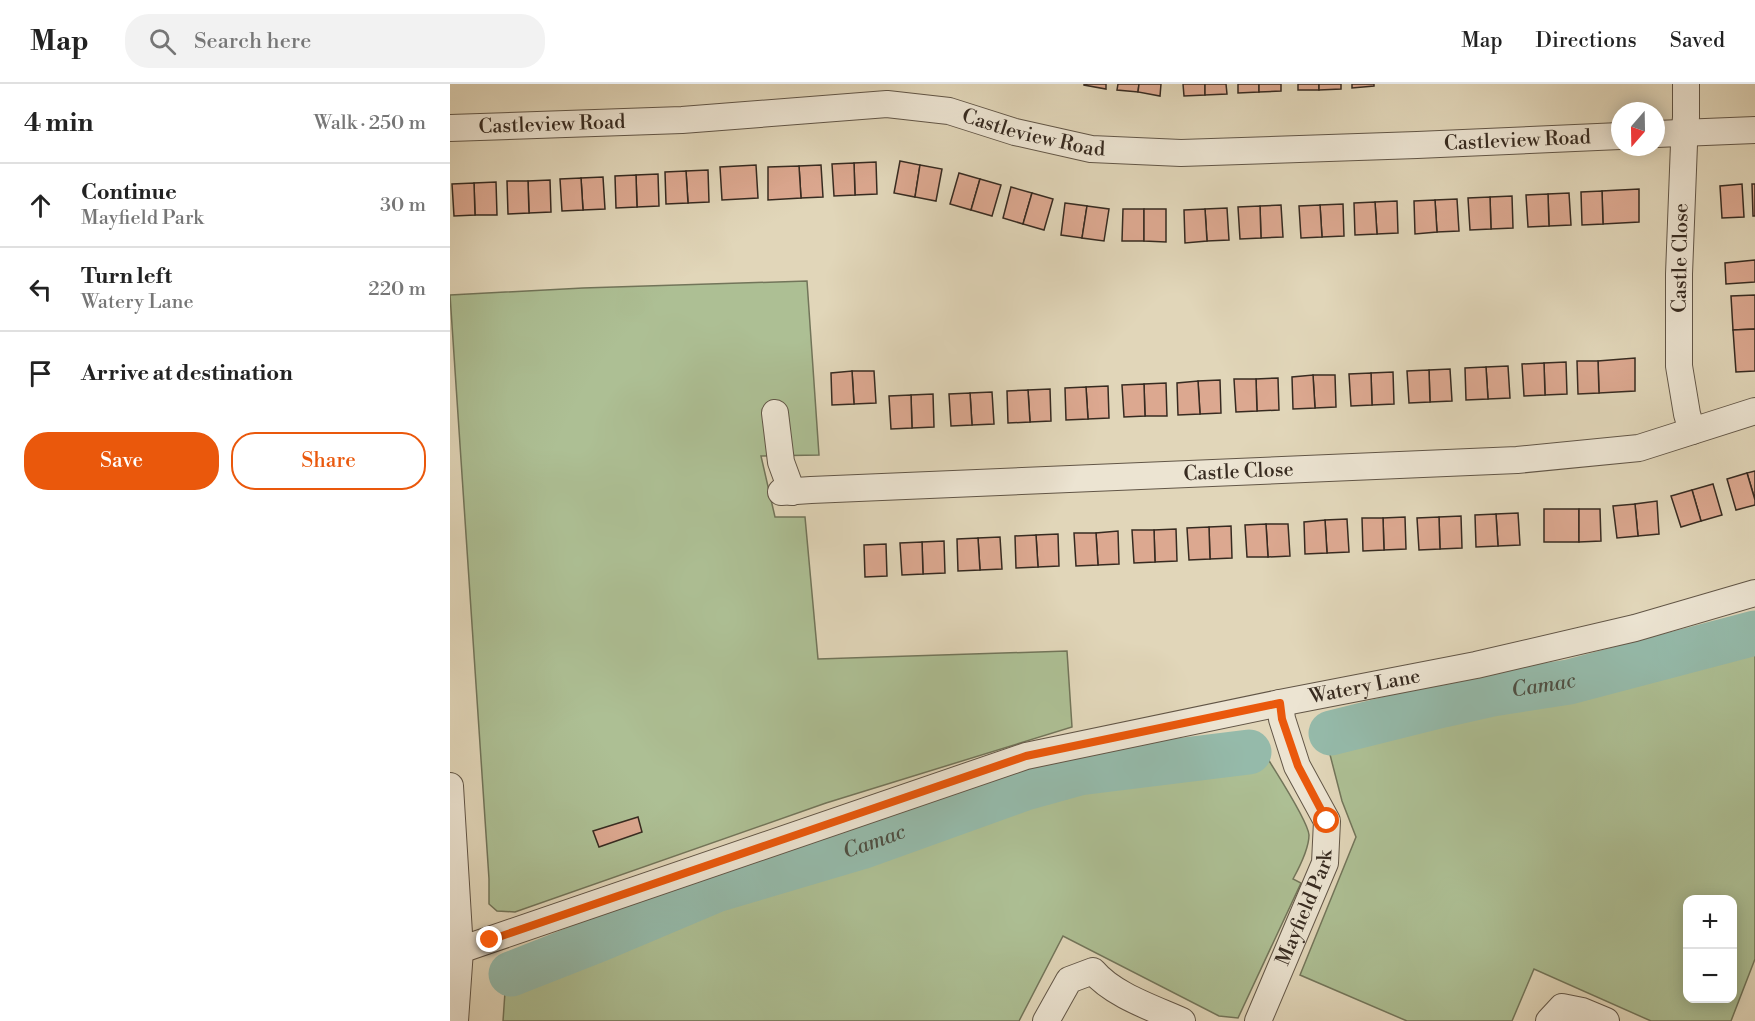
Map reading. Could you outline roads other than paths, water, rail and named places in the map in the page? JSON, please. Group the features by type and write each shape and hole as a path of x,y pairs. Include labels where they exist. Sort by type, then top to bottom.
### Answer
{"street":[{"name":"Castle Close","path":"1686,84 1679,274 1679,366 1692,431"},
{"name":"Castleview Road","path":"450,128 682,120 887,105 949,111 1015,132 1091,149 1180,153 1417,146 1611,136"},
{"path":"1665,133 1755,130"},
{"name":"Castle Close","path":"775,413 786,492 1517,460 1639,448 1755,411"},
{"name":"Watery Lane","path":"460,950 1026,756 1283,714 1476,665 1612,634 1755,593"},
{"name":"Mayfield Park","path":"1258,1021 1325,863 1327,821 1298,766 1283,714"},
{"path":"450,786 460,950 455,1021"},
{"path":"1046,1021 1069,980 1093,971 1101,981 1115,990 1182,1021"},
{"path":"1549,1021 1562,1007 1582,1011 1606,1021"}],"waterway":[{"name":"Camac","path":"1331,733 1492,694 1569,682 1755,633"},
{"name":"Camac","path":"511,974 716,890 861,847 1025,788 1079,773 1249,752"}]}
